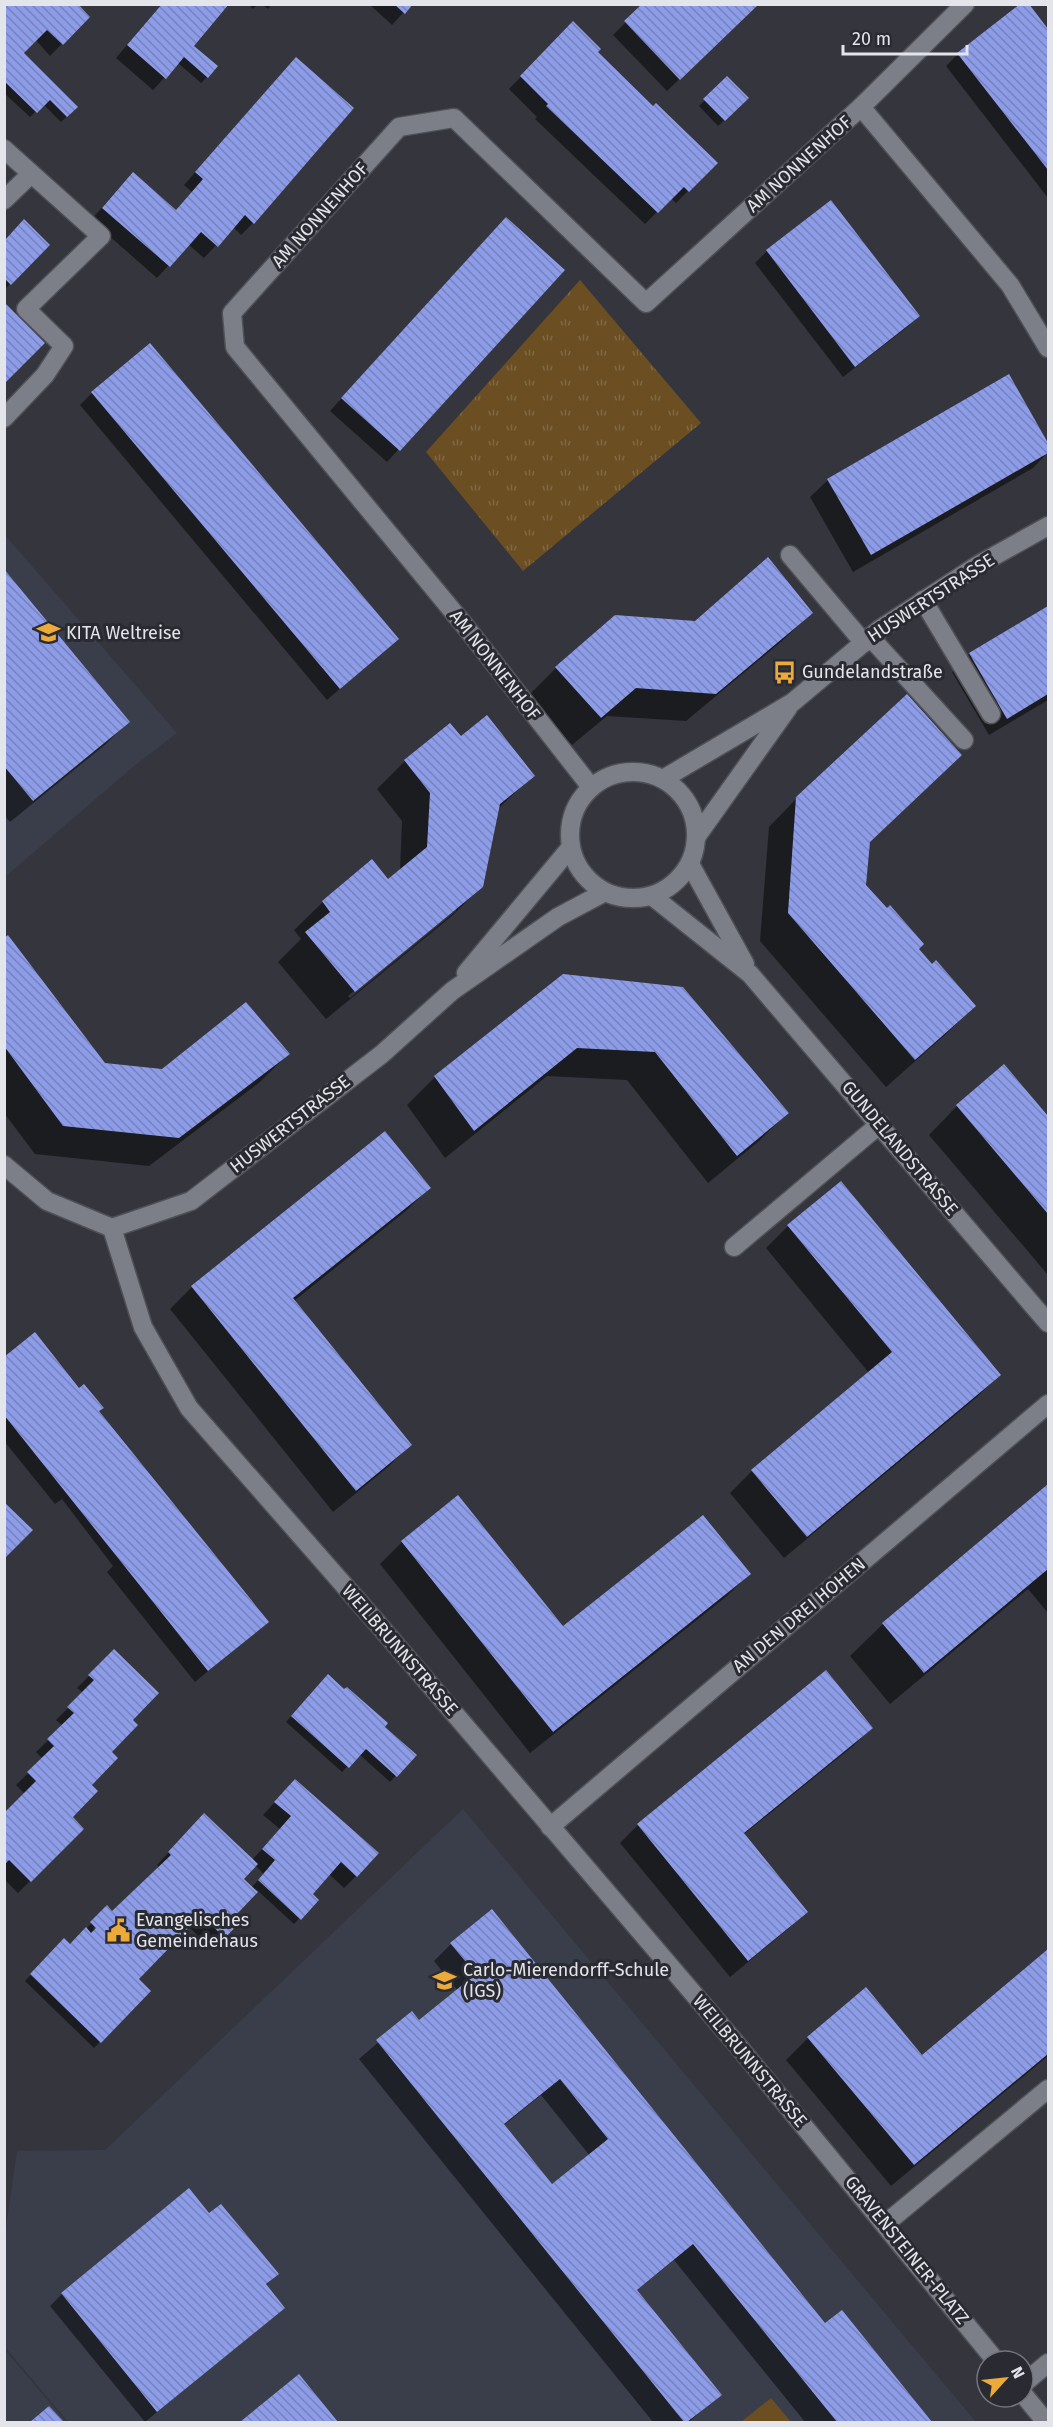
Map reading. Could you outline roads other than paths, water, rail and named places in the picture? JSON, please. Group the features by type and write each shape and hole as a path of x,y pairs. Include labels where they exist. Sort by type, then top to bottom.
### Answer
{"street":[{"name":"AM NONNENHOF","path":"591,787 465,626 235,347 232,313 399,127 454,118 646,303 861,107 965,4"},
{"name":"AM NONNENHOF","path":"861,107 1010,285 1048,348"},
{"path":"4,149 102,236 26,309 64,346 45,375 4,418"},
{"path":"4,200 31,174"},
{"name":"HUSWERTSTRASSE","path":"663,779 793,702 867,640 923,600 978,565 1048,526"},
{"path":"790,555 867,640 964,740"},
{"path":"923,600 991,714"},
{"name":"HUSWERTSTRASSE","path":"697,836 793,702"},
{"path":"626,772 645,773 663,779 687,800 694,817 697,836 696,849 690,864 668,890 652,896 635,899 621,898 605,892 582,874 571,847 571,820 580,800 591,787 608,777 626,772"},
{"name":"HUSWERTSTRASSE","path":"452,991 571,847"},
{"name":"GUNDELANDSTRASSE","path":"690,864 750,974"},
{"name":"HUSWERTSTRASSE","path":"112,1228 191,1201 382,1054 452,991 558,917 605,892"},
{"name":"GUNDELANDSTRASSE","path":"652,896 750,974 1048,1323"},
{"path":"734,1247 880,1124"},
{"path":"4,1165 47,1201 112,1228"},
{"name":"WEILBRUNNSTRASSE","path":"112,1228 143,1327 189,1408 378,1624 817,2140"},
{"name":"AN DEN DREI HOHEN","path":"550,1827 1048,1404"},
{"path":"885,2224 1048,2090"},
{"name":"GRAVENSTEINER-PLATZ","path":"817,2140 986,2349"},
{"path":"1035,2374 1048,2363"},
{"path":"1035,2409 1046,2422"}],"place":[{"name":"KITA Weltreise","path":"48,633"},
{"name":"Gundelandstraße","path":"784,672"},
{"name":"Evangelisches Gemeindehaus","path":"118,1930"},
{"name":"Carlo-Mierendorff-Schule (IGS)","path":"445,1980"}]}
